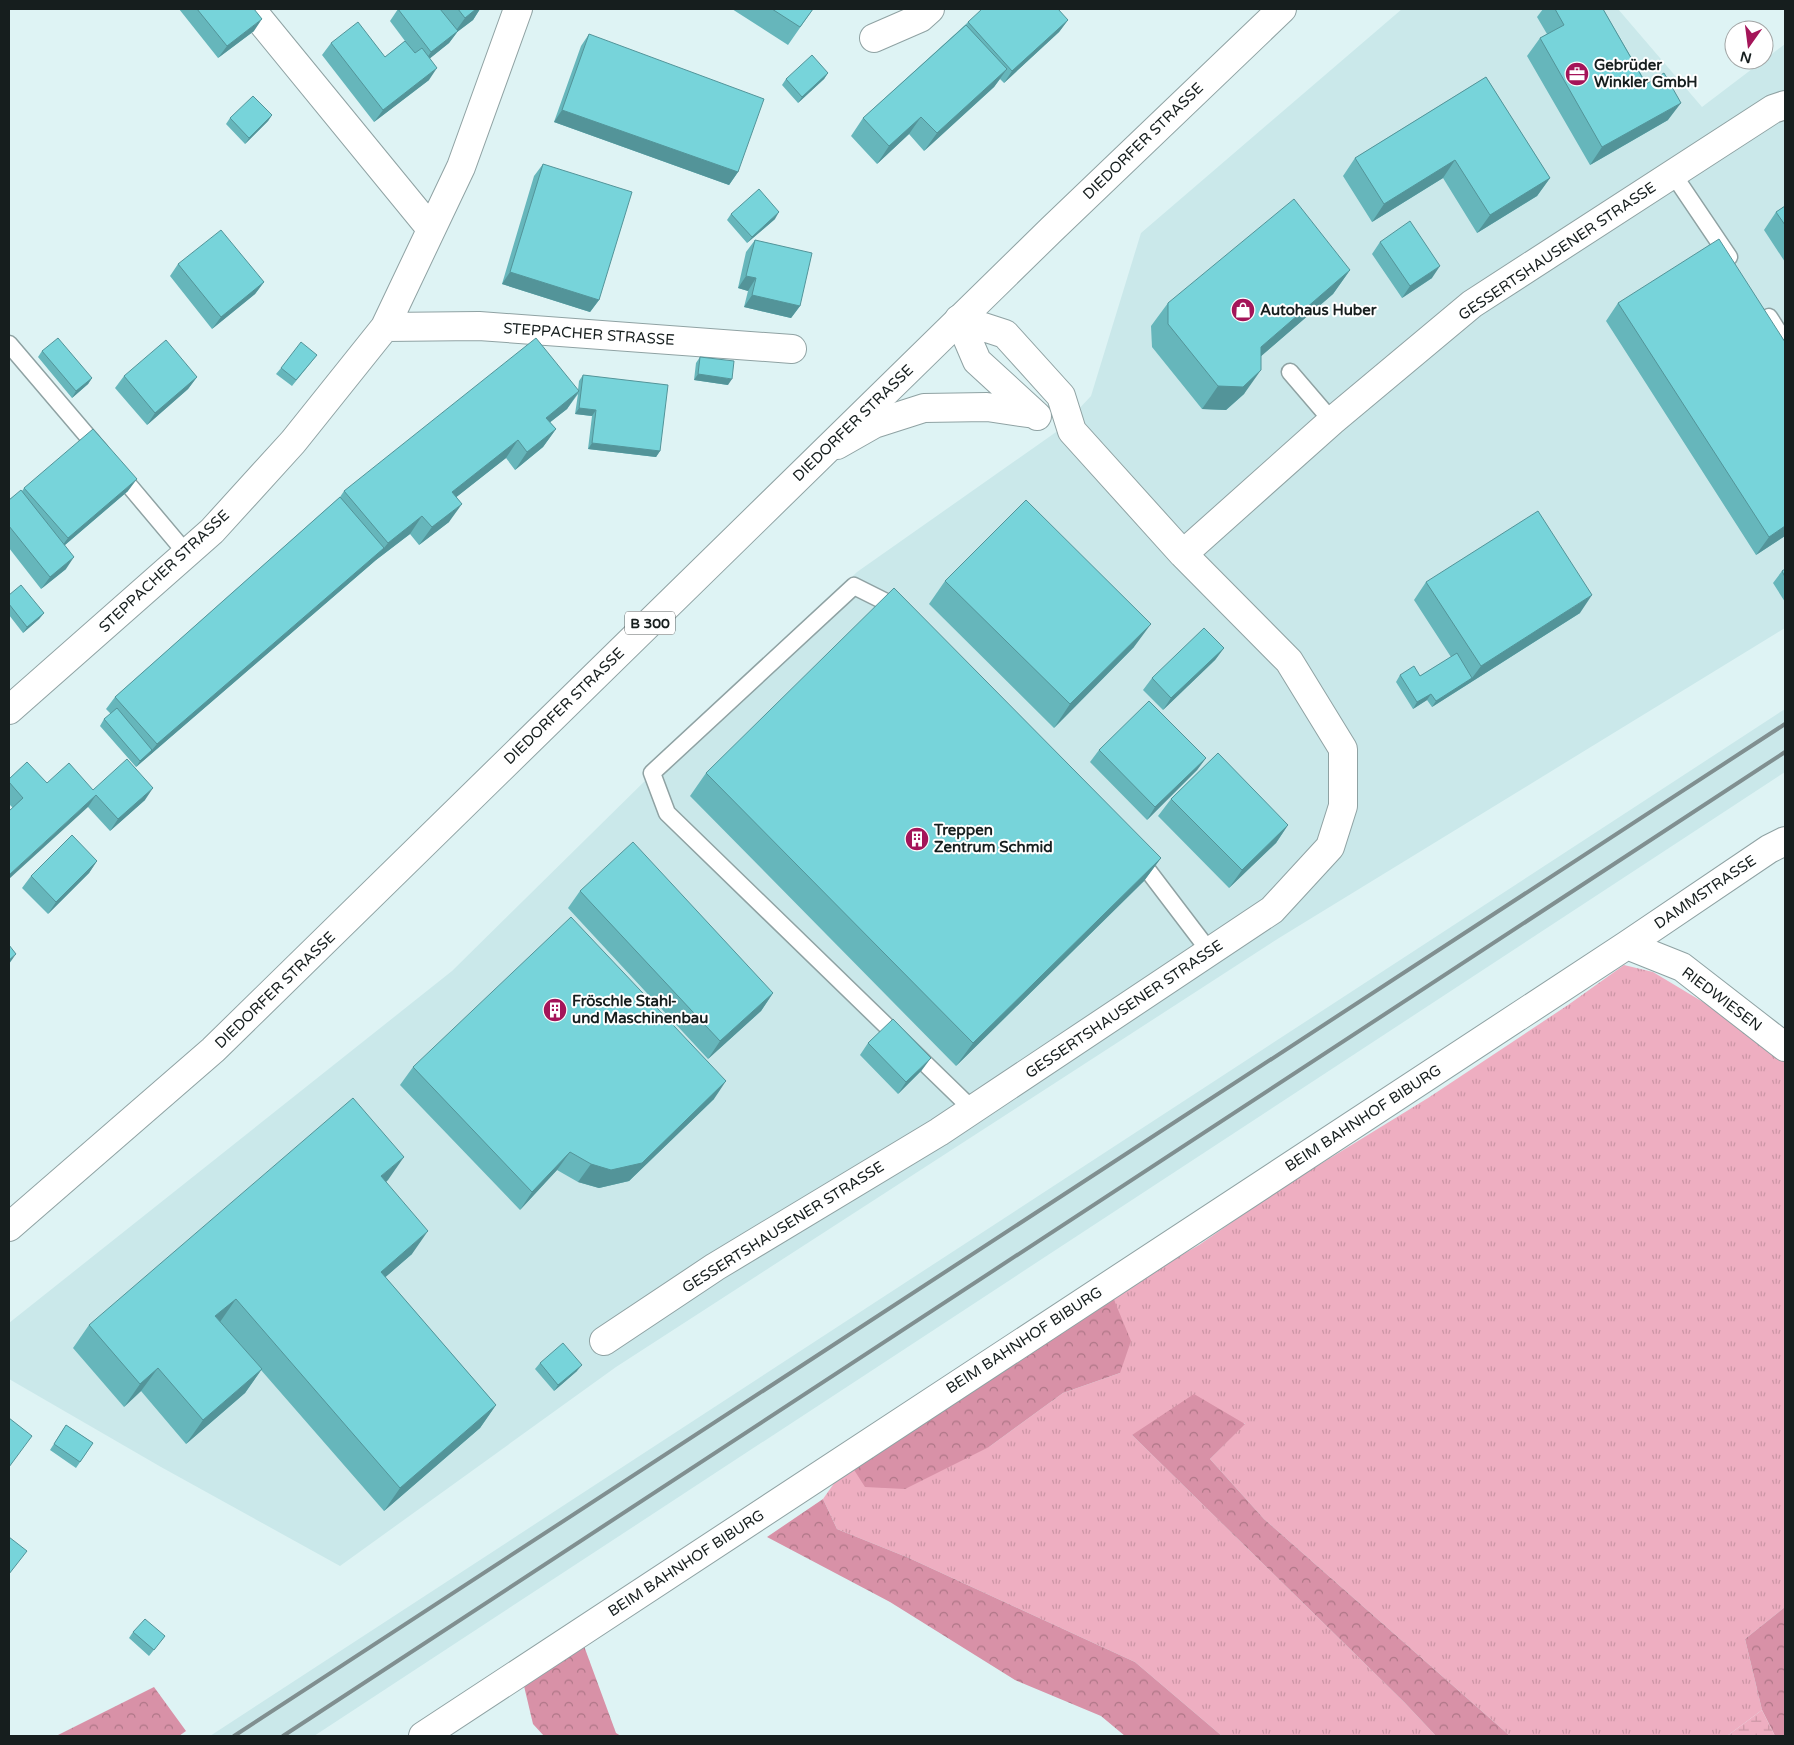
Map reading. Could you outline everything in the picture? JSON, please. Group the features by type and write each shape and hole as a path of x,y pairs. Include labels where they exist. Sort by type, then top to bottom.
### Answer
{"street":[{"path":"251,9 431,228"},
{"name":"STEPPACHER STRASSE","path":"9,710 212,531 293,442 385,328 460,167 518,9"},
{"path":"874,38 920,18 930,9"},
{"name":"DIEDORFER STRASSE","path":"9,1226 213,1050 959,319 1282,9"},
{"name":"GESSERTSHAUSENER STRASSE","path":"1183,554 1332,421 1472,304 1773,109 1785,105"},
{"path":"959,319 977,361 1041,420 1070,429"},
{"name":"GESSERTSHAUSENER STRASSE","path":"604,1341 715,1268 939,1132 1272,910 1330,847 1344,806 1343,749 1290,661 1183,554 1070,429 1061,396 1005,334 959,319"},
{"name":"STEPPACHER STRASSE","path":"385,328 479,326 792,349"},
{"path":"821,455 874,424 924,408 987,407 1034,414"},
{"name":"DAMMSTRASSE","path":"1627,945 1768,849 1785,841"},
{"name":"RIEDWIESEN","path":"1627,945 1682,967 1785,1047"},
{"name":"BEIM BAHNHOF BIBURG","path":"423,1736 1627,945"}],"lane":[{"path":"1673,174 1737,270"},
{"path":"1759,302 1785,342"},
{"path":"9,344 186,553"},
{"path":"1290,372 1332,421"},
{"path":"907,623 886,602 854,586 652,773 668,813 973,1110"},
{"path":"1128,846 1210,952"}],"shaded area":[{"path":"1402,9 1618,9 1702,107 1751,70 1774,70 1774,52 1785,44 1785,628 1279,938 616,1367 340,1566 161,1467 9,1379 9,1323 452,971 857,572 1059,430 1091,396 1141,233"},
{"path":"1785,709 1785,772 314,1736 210,1736"}],"green space":[{"path":"1624,965 1653,972 1738,1023 1785,1059 1785,1607 1745,1639 1762,1710 1727,1736 1510,1736 1264,1519 1210,1459 1245,1423 1132,1435 1404,1702 1436,1736 1222,1736 1135,1662 909,1558 837,1529 823,1499 849,1462 989,1447 1063,1393 1120,1373 1112,1295 1199,1245 1283,1187 1428,1098 1568,1005"},
{"path":"1112,1295 1131,1341 1120,1373 1063,1393 989,1447 905,1489 865,1487 849,1462"},
{"path":"1194,1394 1245,1424 1210,1459 1264,1519 1510,1736 1436,1736 1404,1702 1132,1435"},
{"path":"823,1499 837,1529 909,1558 1135,1662 1222,1736 1125,1736 1101,1716 1015,1680 890,1602 767,1537"},
{"path":"1785,1607 1785,1736 1775,1736 1762,1710 1745,1639"},
{"path":"584,1646 616,1733 621,1736 544,1736 533,1724 524,1686"},
{"path":"154,1687 186,1731 179,1736 56,1736"},
{"path":"1762,1710 1775,1736 1727,1736"}],"building":[{"path":"197,9 254,9 262,19 227,46"},
{"path":"398,9 440,9 458,31 431,52"},
{"path":"458,9 476,9 465,18"},
{"path":"772,9 813,9 800,27"},
{"path":"982,9 1058,9 1068,20 1012,71 968,22"},
{"name":"Gebrüder Winkler GmbH","path":"1555,9 1603,9 1646,84 1664,73 1681,103 1602,147 1540,38 1564,25"},
{"path":"358,22 385,57 405,41 415,53 422,48 437,68 383,110 331,43"},
{"path":"966,25 1007,69 937,133 921,117 889,146 863,118"},
{"path":"589,34 764,99 738,172 562,110"},
{"path":"812,55 828,73 802,97 786,79"},
{"path":"1486,77 1550,178 1490,215 1455,160 1384,204 1355,158"},
{"path":"253,96 272,115 249,138 230,118"},
{"path":"543,164 632,192 599,300 510,272"},
{"path":"759,189 779,212 752,237 731,214"},
{"name":"Autohaus Huber","path":"1294,199 1350,270 1261,347 1261,370 1243,387 1218,386 1168,324 1168,303"},
{"path":"1785,206 1785,225 1776,212"},
{"path":"1410,221 1440,266 1410,286 1380,242"},
{"path":"221,230 264,282 221,317 178,264"},
{"path":"1719,239 1785,342 1785,526 1769,537 1618,303"},
{"path":"755,240 812,253 800,306 752,295 756,278 746,276"},
{"path":"58,338 92,378 76,391 42,351"},
{"path":"536,338 579,391 546,418 556,429 527,452 518,440 452,492 462,504 432,527 422,516 388,543 344,491"},
{"path":"166,340 197,377 155,413 124,376"},
{"path":"301,342 317,355 296,380 281,368"},
{"path":"700,357 734,361 732,379 698,374"},
{"path":"583,375 668,385 660,451 592,443 596,410 579,408"},
{"path":"93,429 137,479 68,538 24,488"},
{"path":"21,490 74,557 50,577 9,526 9,500"},
{"path":"340,497 384,548 157,744 115,697"},
{"path":"1026,500 1151,624 1070,704 945,581"},
{"path":"1538,511 1592,595 1481,666 1426,582"},
{"path":"21,585 44,613 27,627 9,604 9,595"},
{"name":"Treppen Zentrum Schmid","path":"894,588 1161,858 973,1043 706,773"},
{"path":"1204,628 1224,648 1171,698 1152,678"},
{"path":"1457,653 1472,678 1436,701 1431,694 1417,702 1400,675 1414,666 1420,676"},
{"path":"1149,701 1206,758 1155,807 1099,750"},
{"path":"117,708 152,750 140,761 104,719"},
{"path":"1218,753 1288,825 1242,870 1171,799"},
{"path":"127,759 153,788 118,819 96,795 9,875 9,811 23,798 9,782 9,779 27,762 47,783 69,763 93,790"},
{"path":"72,835 97,861 56,902 31,876"},
{"path":"633,842 773,993 720,1041 580,891"},
{"name":"Fröschle Stahl- und Maschinenbau","path":"571,917 726,1081 642,1163 611,1170 591,1164 570,1152 532,1192 413,1067"},
{"path":"9,945 16,954 9,960"},
{"path":"893,1019 931,1058 906,1082 868,1043"},
{"path":"353,1098 404,1157 381,1176 428,1231 381,1272 496,1405 400,1488 236,1299 215,1316 262,1369 203,1420 158,1368 140,1384 89,1325"},
{"path":"563,1343 582,1365 558,1385 540,1363"},
{"path":"9,1418 32,1436 9,1467"},
{"path":"66,1425 93,1443 80,1462 54,1444"},
{"path":"9,1537 27,1551 9,1574"},
{"path":"145,1619 165,1636 154,1650 133,1632"}],"railway":[{"path":"234,1736 1785,724"},
{"path":"283,1736 1785,752"}],"place":[{"name":"Gebrüder Winkler GmbH","path":"1577,74"},
{"name":"Autohaus Huber","path":"1243,310"},
{"name":"Treppen Zentrum Schmid","path":"917,839"},
{"name":"Fröschle Stahl- und Maschinenbau","path":"555,1010"}]}
